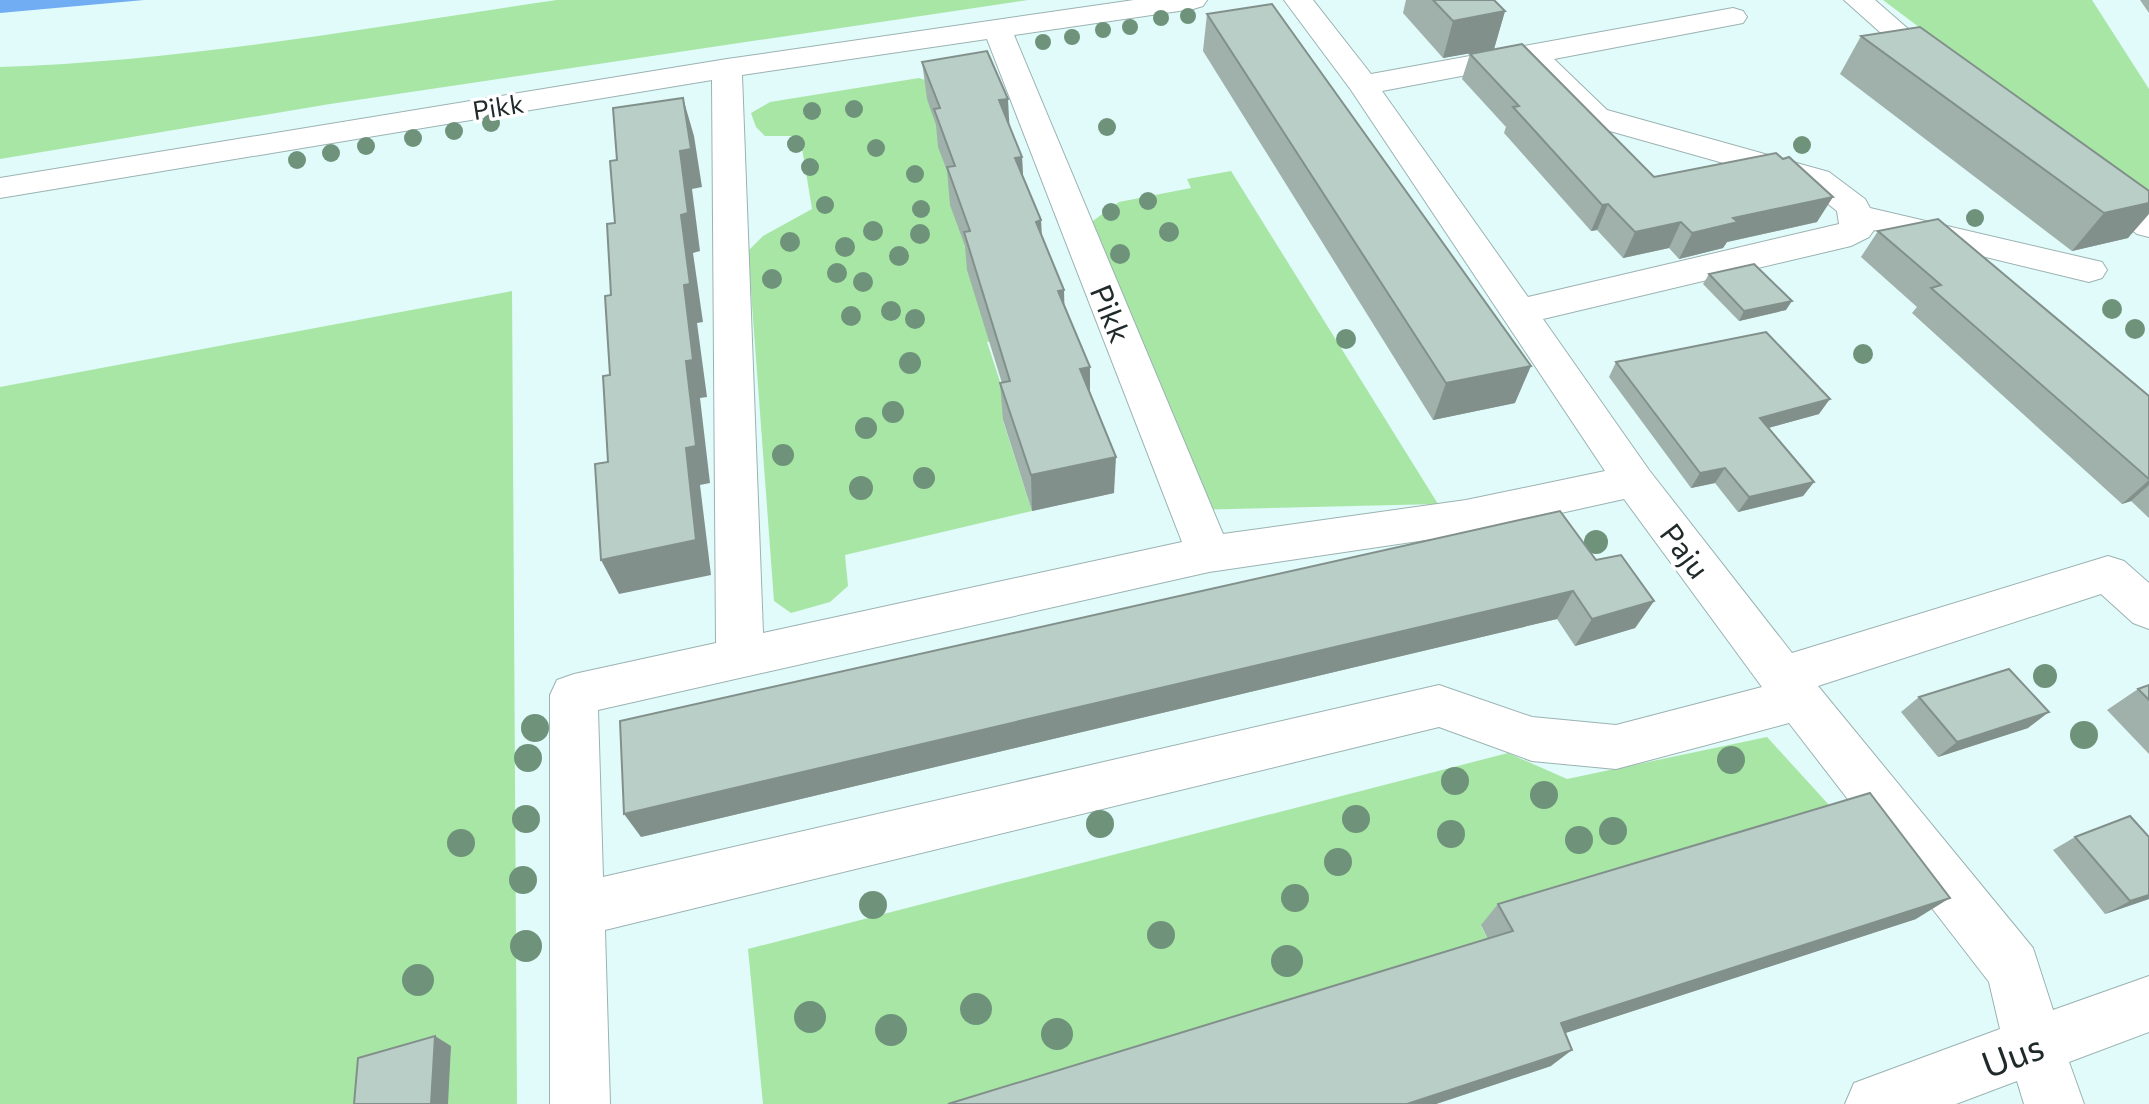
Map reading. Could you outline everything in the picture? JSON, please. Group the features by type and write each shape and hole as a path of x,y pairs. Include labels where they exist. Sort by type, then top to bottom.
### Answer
{"street":[{"name":"Pikk","path":"0,188 727,68 1193,0"},
{"name":"Paju","path":"1298,0 1363,85 1634,481 1790,688 2013,968 2034,1047 2054,1104"},
{"path":"1858,0 1908,45 1958,83"},
{"path":"1363,85 1733,17"},
{"name":"Pikk","path":"997,28 1209,554"},
{"path":"1518,312 1839,238 1857,229 1853,207 1817,179 1769,163 1596,117 1532,54"},
{"path":"727,68 740,658"},
{"path":"2071,168 2149,226"},
{"path":"1855,215 2089,270"},
{"path":"1938,235 1996,284"},
{"path":"580,1104 580,909 572,755 574,695 1209,554 1487,503 1634,481"},
{"path":"580,909 1439,706 1532,739 1616,747 2108,574 2149,610"},
{"name":"Uus","path":"1875,1104 2149,1004"}],"green space":[{"path":"557,0 1028,0 330,104 0,159 0,67 70,64 210,50"},
{"path":"1883,0 2092,0 2149,89 2149,200"},
{"path":"919,78 956,90 944,146 939,148 959,204 951,206 974,269 991,341 987,342 1012,418 1003,421 1032,511 845,555 848,586 830,602 791,613 774,601 748,251 763,236 812,209 800,136 765,136 756,127 751,113 770,102"},
{"path":"1231,171 1438,504 1190,510 1079,231 1119,202 1191,188 1187,179"},
{"path":"512,291 517,1104 0,1104 0,387"},
{"path":"1767,737 1840,817 1481,926 1495,952 1000,1104 763,1104 748,949 1508,753 1567,779"}],"water":[{"path":"0,0 144,0 0,13"}],"building":[{"path":"1433,0 1494,0 1505,11 1453,21"},
{"path":"1272,4 1531,366 1446,383 1207,14"},
{"path":"1920,27 2149,191 2149,203 2104,213 1861,36"},
{"path":"1522,44 1654,177 1776,153 1783,159 1789,157 1833,197 1733,218 1738,222 1692,233 1681,222 1635,232 1608,204 1602,205 1513,107 1519,106 1470,54"},
{"path":"987,51 1008,99 999,100 1022,157 1015,158 1041,220 1036,222 1064,290 1058,291 1090,367 1080,369 1116,457 1031,475 1000,383 1010,381 964,232 970,231 947,167 955,166 934,109 940,108 922,62"},
{"path":"683,98 691,149 680,151 688,213 681,215 690,284 684,285 693,360 686,361 696,446 686,448 696,540 601,560 595,464 608,462 603,376 610,375 605,296 611,295 607,224 615,223 610,161 617,160 613,108"},
{"path":"1938,219 2149,396 2149,479 1931,288 1941,285 1878,231"},
{"path":"1754,264 1792,301 1744,311 1709,274"},
{"path":"1766,332 1830,399 1760,418 1814,482 1749,497 1725,468 1700,473 1616,362"},
{"path":"1560,511 1596,560 1621,555 1654,601 1592,619 1573,591 624,814 620,721"},
{"path":"2009,669 2049,712 1957,742 1919,697"},
{"path":"2149,685 2149,700 2138,689"},
{"path":"1870,793 1950,898 1561,1023 1572,1050 1407,1104 948,1104 1513,931 1498,904"},
{"path":"2130,816 2149,837 2149,895 2130,901 2075,837"},
{"path":"435,1036 431,1104 354,1104 358,1058"}]}
